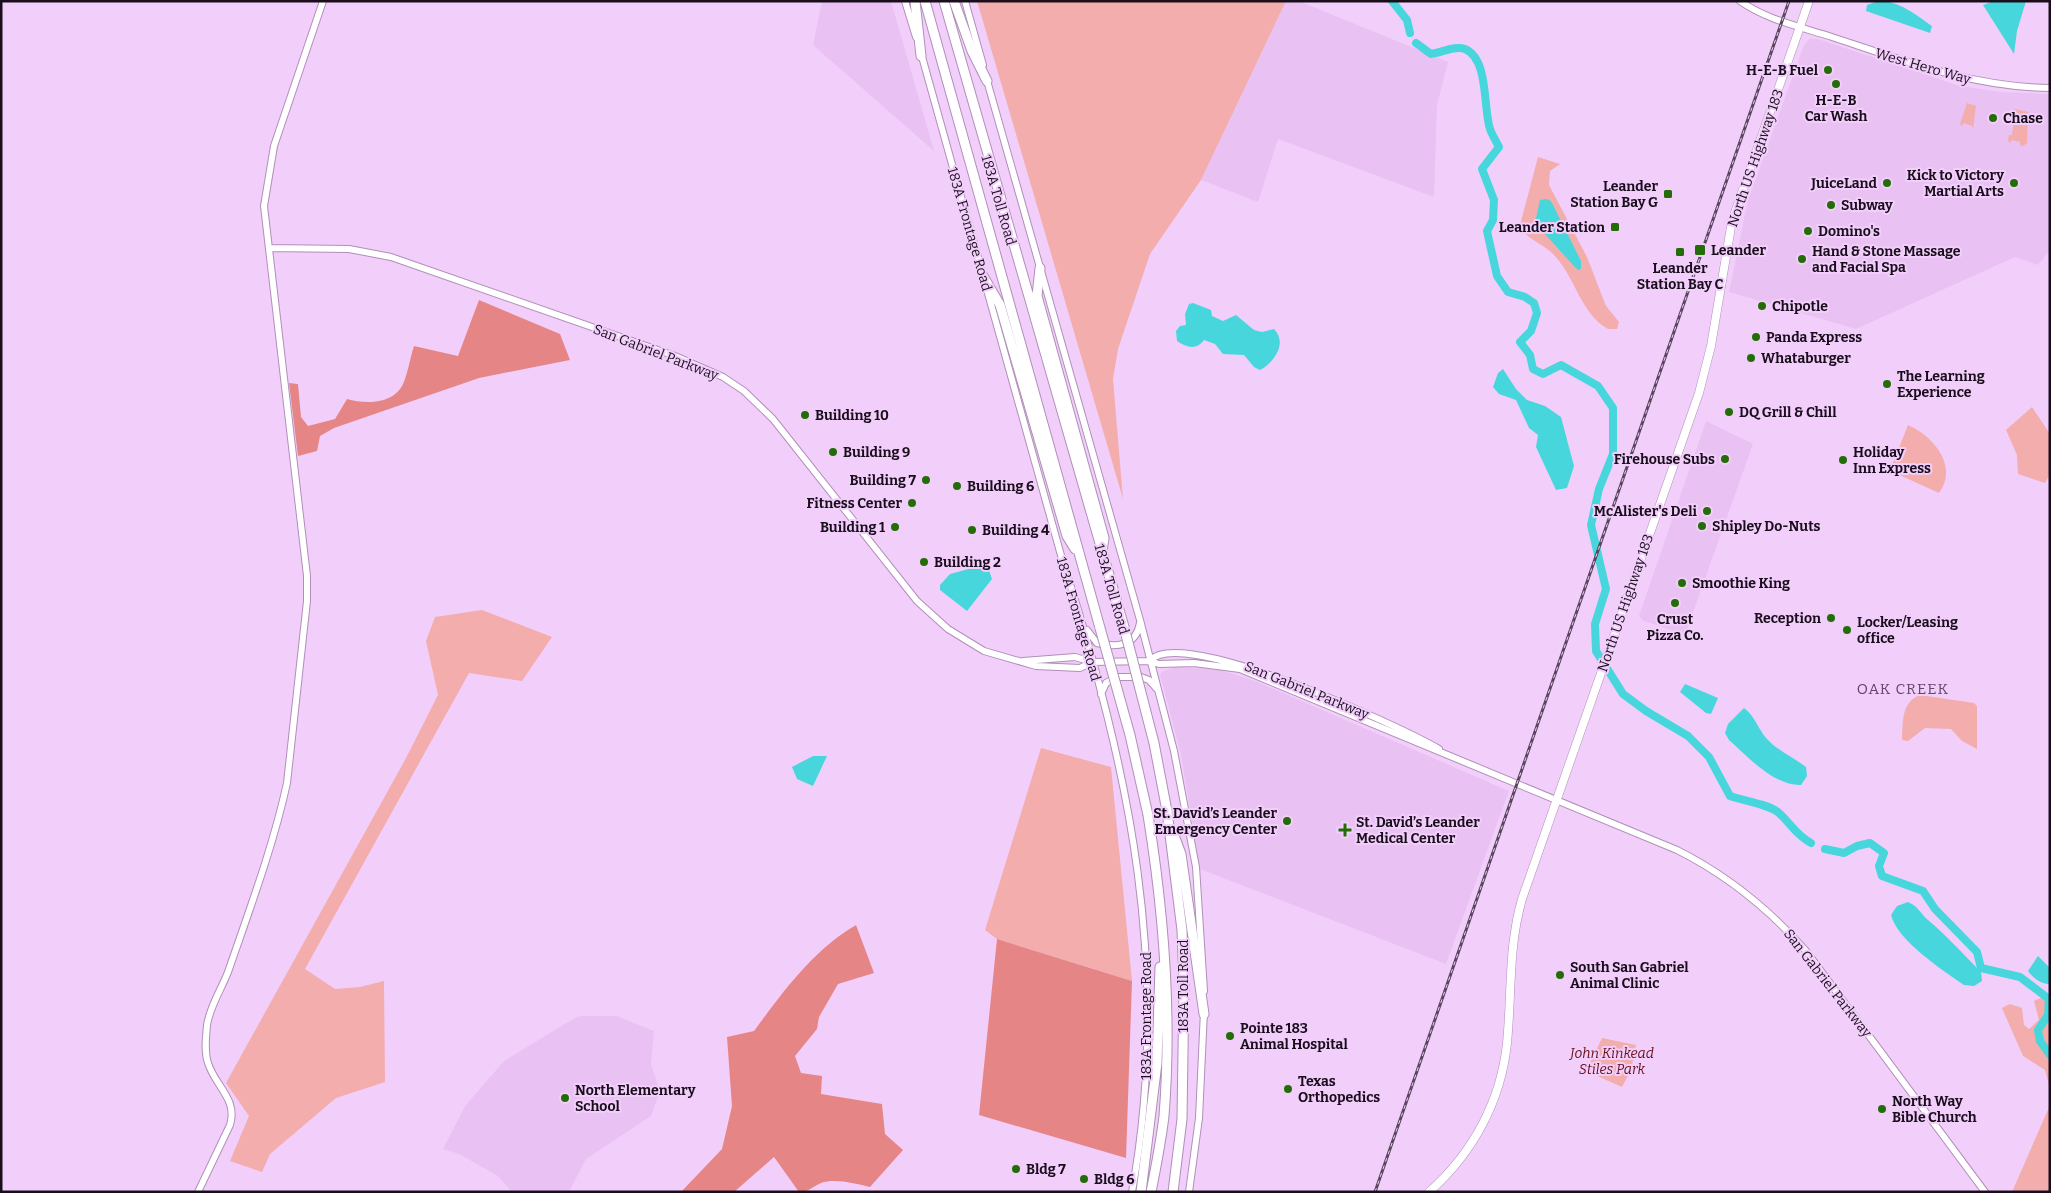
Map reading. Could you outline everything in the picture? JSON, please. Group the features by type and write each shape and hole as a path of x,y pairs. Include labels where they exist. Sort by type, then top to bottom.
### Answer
{"highway":[{"path":"915,1 922,56"},
{"name":"183A Toll Road","path":"925,1 1130,735 1148,815 1157,873 1166,984 1164,1116 1152,1192"},
{"name":"183A Toll Road","path":"944,1 1033,316 1124,627 1154,743 1167,811 1182,930 1184,984 1182,1119 1173,1192"},
{"path":"954,1 972,51 988,82"},
{"path":"1040,268 1037,296 1104,538 1102,553"},
{"path":"983,276 1000,305 1066,536 1080,558"},
{"path":"1169,825 1181,854 1204,1014"},
{"path":"1140,1192 1157,1063 1161,914"}],"main road":[{"name":"North US Highway 183","path":"1430,1192 1472,1144 1484,1124 1499,1086 1507,1041 1510,964 1515,926 1522,898 1699,393 1711,346 1732,222 1809,1"}],"street":[{"path":"198,1192 230,1125 232,1116 228,1096 208,1064 206,1049 207,1024 256,888 282,805 287,783 307,601 306,568 264,206 274,146 323,1"},
{"name":"183A Frontage Road","path":"905,1 1062,559 1084,625 1126,795 1140,879 1148,991 1147,1054 1140,1144 1132,1192"},
{"path":"965,1 1140,620 1180,777 1196,867 1204,965 1204,1014 1199,1118 1189,1192"},
{"name":"West Hero Way","path":"1740,1 1764,14 1800,27 1958,78 2014,86 2050,88"},
{"name":"San Gabriel Parkway","path":"269,248 349,250 391,257 675,356 723,377 744,391 773,419 912,595 931,614 964,641 984,651 1044,667 1080,668 1092,662"},
{"path":"1084,625 1097,642 1127,644 1136,638 1140,620"},
{"name":"San Gabriel Parkway","path":"1150,661 1159,654 1180,653 1239,663 1410,732 1458,759"},
{"name":"San Gabriel Parkway","path":"1023,661 1075,657 1092,662 1150,661 1159,664 1194,663 1240,669 1556,799 1701,862 1748,894 1787,930 1806,951 1985,1192"},
{"path":"1101,694 1106,683 1117,677 1141,676 1149,680 1158,690"}],"shaded area":[{"path":"822,1 891,1 934,151 813,45"},
{"path":"1286,1 1299,1 1448,62 1437,105 1434,197 1278,139 1258,202 1201,180"},
{"path":"1878,1 1893,3 1914,13 1932,26 1930,33 1866,11 1867,5"},
{"path":"1994,1 2026,1 2017,31 2014,54 1983,5"},
{"path":"1809,39 1818,39 1960,86 2002,92 2050,94 2050,250 2038,265 2015,257 1856,329 1729,292 1748,200 1804,45"},
{"path":"1546,199 1551,201 1581,261 1581,269 1578,270 1573,265 1535,223 1540,200"},
{"path":"479,300 560,334 570,360 479,378 334,428 320,436 317,451 298,456 289,383 298,384 301,417 308,426 335,419 347,399 370,402 393,396 403,384 414,346 458,356"},
{"path":"1193,303 1211,310 1212,316 1223,321 1236,315 1254,330 1262,332 1274,329 1280,340 1278,352 1270,363 1260,370 1254,367 1244,355 1223,354 1215,344 1204,340 1195,347 1184,345 1177,341 1176,331 1180,326 1186,325 1185,314 1189,304"},
{"path":"1503,369 1516,389 1527,400 1545,406 1561,417 1574,466 1567,488 1556,490 1536,447 1538,435 1529,428 1516,400 1499,394 1493,387 1498,373"},
{"path":"1706,421 1753,444 1685,635 1642,620 1639,616"},
{"path":"987,564 992,579 967,611 940,590 940,585 950,574"},
{"name":"St. David’s Leander Medical Center","path":"1175,667 1217,669 1253,680 1509,791 1446,964 1200,869 1181,755 1160,674"},
{"path":"1685,684 1718,698 1711,714 1706,713 1680,692"},
{"path":"1744,708 1771,743 1806,767 1807,776 1801,785 1781,781 1771,776 1729,740 1725,733 1728,724"},
{"path":"813,756 827,756 813,786 797,779 792,767"},
{"path":"1908,902 1917,908 1981,972 1982,981 1974,986 1964,985 1921,954 1911,944 1895,925 1891,915 1897,906"},
{"path":"856,925 874,973 838,984 819,1017 817,1029 795,1056 801,1073 822,1076 821,1094 882,1104 885,1134 903,1150 870,1187 833,1181 821,1183 808,1190 799,1192 774,1157 734,1192 681,1192 722,1149 732,1106 727,1037 754,1031 788,987 813,959 826,946"},
{"path":"997,939 1132,981 1126,1158 979,1115"},
{"path":"2038,956 2050,968 2050,984 2043,983 2028,971"},
{"name":"North Elementary School","path":"581,1016 617,1016 654,1031 651,1064 660,1091 651,1116 586,1159 569,1192 512,1192 498,1176 459,1154 443,1149 465,1106 504,1061"}],"green space":[{"path":"977,1 1286,1 1201,180 1150,254 1118,349 1113,379 1123,499"},
{"path":"1967,103 1976,106 1973,129 1972,126 1964,123 1962,126 1960,124"},
{"path":"2015,109 2028,112 2027,143 2023,146 2020,145 2020,142 2012,140 2010,143 2008,141 2009,135 2012,135 2015,112 2012,112"},
{"path":"1538,157 1560,164 1550,171 1549,185 1587,257 1606,306 1619,322 1617,329 1608,329 1591,314 1584,305 1568,274 1554,255 1521,229 1520,225"},
{"path":"2032,407 2050,434 2050,474 2045,483 2018,474 2017,455 2006,430"},
{"path":"1908,425 1926,436 1934,444 1945,463 1944,483 1939,493 1895,473 1891,468"},
{"path":"482,610 552,637 522,681 469,673 305,969 335,989 360,987 384,981 385,1082 336,1098 270,1154 262,1172 230,1161 249,1116 226,1083 405,760 438,695 426,641 435,617"},
{"path":"1920,695 1974,703 1977,706 1977,749 1962,741 1951,729 1925,728 1908,741 1902,740 1906,708 1909,702"},
{"path":"1041,748 1111,767 1132,981 997,939 985,930"},
{"path":"2050,994 2050,1089 2045,1070 2023,1056 2002,1008 2010,1004 2022,1008 2024,1025 2029,1029 2039,1020 2034,1001"},
{"name":"John Kinkead Stiles Park","path":"1602,1038 1636,1045 1631,1070 1622,1087 1586,1071"},
{"path":"2050,1105 2050,1192 2012,1192"}],"waterway":[{"path":"1392,1 1407,20 1410,33"},
{"path":"1416,43 1431,54 1452,49 1465,49 1473,54 1482,73 1490,129 1499,147 1482,169 1494,200 1493,220 1487,231 1497,276 1508,292 1525,297 1534,303 1537,313 1531,331 1520,342 1530,355 1533,369 1543,374 1561,365 1598,386 1613,408 1613,454 1599,489 1591,525 1606,589 1595,624 1596,651 1623,694 1646,711 1688,736 1709,757 1730,796 1775,810 1801,836 1811,843"},
{"path":"1825,849 1844,853 1857,846 1870,843 1884,853 1879,866 1882,876 1923,891 1935,909 1977,952 1981,968 2020,977 2049,999 2048,1015 2038,1030 2040,1041 2050,1055"}],"railway":[{"path":"1375,1192 1789,1"}],"place":[{"name":"H-E-B Fuel","path":"1828,70"},
{"name":"H-E-B Car Wash","path":"1836,84"},
{"name":"Chase","path":"1993,118"},
{"name":"JuiceLand","path":"1887,183"},
{"name":"Kick to Victory Martial Arts","path":"2014,183"},
{"name":"Leander Station Bay G","path":"1668,194"},
{"name":"Subway","path":"1831,205"},
{"name":"Leander Station","path":"1615,227"},
{"name":"Domino's","path":"1808,231"},
{"name":"Leander","path":"1700,250"},
{"name":"Leander Station Bay C","path":"1680,252"},
{"name":"Hand & Stone Massage and Facial Spa","path":"1802,259"},
{"name":"Chipotle","path":"1762,306"},
{"name":"Panda Express","path":"1756,337"},
{"name":"Whataburger","path":"1751,358"},
{"name":"The Learning Experience","path":"1887,384"},
{"name":"DQ Grill & Chill","path":"1729,412"},
{"name":"Building 10","path":"805,415"},
{"name":"Building 9","path":"833,452"},
{"name":"Firehouse Subs","path":"1725,459"},
{"name":"Holiday Inn Express","path":"1843,460"},
{"name":"Building 7","path":"926,480"},
{"name":"Building 6","path":"957,486"},
{"name":"Fitness Center","path":"912,503"},
{"name":"McAlister's Deli","path":"1707,511"},
{"name":"Shipley Do-Nuts","path":"1702,526"},
{"name":"Building 1","path":"895,527"},
{"name":"Building 4","path":"972,530"},
{"name":"Building 2","path":"924,562"},
{"name":"Smoothie King","path":"1682,583"},
{"name":"Crust Pizza Co.","path":"1675,603"},
{"name":"Reception","path":"1831,618"},
{"name":"Locker/Leasing office","path":"1847,630"},
{"name":"St. David’s Leander Emergency Center","path":"1287,821"},
{"name":"St. David’s Leander Medical Center","path":"1345,830"},
{"name":"South San Gabriel Animal Clinic","path":"1560,975"},
{"name":"Pointe 183 Animal Hospital","path":"1230,1036"},
{"name":"Texas Orthopedics","path":"1288,1089"},
{"name":"North Elementary School","path":"565,1098"},
{"name":"North Way Bible Church","path":"1882,1109"},
{"name":"Bldg 7","path":"1016,1169"},
{"name":"Bldg 6","path":"1084,1179"}],"district":[{"name":"OAK CREEK","path":"1903,689"}]}
